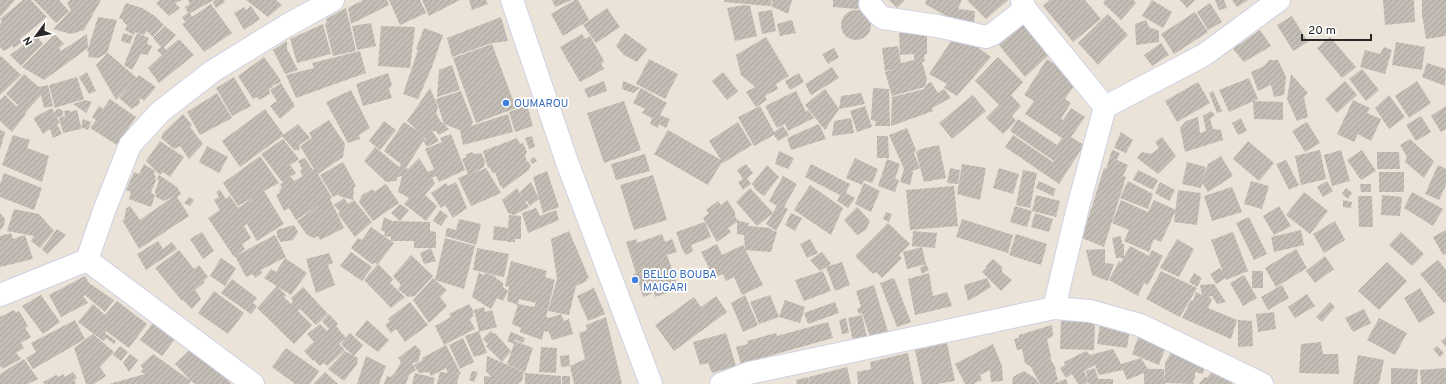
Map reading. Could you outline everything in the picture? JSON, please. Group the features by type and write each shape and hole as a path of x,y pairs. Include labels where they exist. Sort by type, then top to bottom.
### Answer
{"street":[{"path":"0,294 87,260 104,210 130,145 160,112 213,71 286,26 310,5 333,0"},
{"path":"512,0 567,162 651,384"},
{"path":"1054,308 1078,207 1106,107 1204,55 1279,0"},
{"path":"870,4 883,18 937,26 986,36 993,34 1023,5 1106,107"},
{"path":"87,260 253,384"},
{"path":"721,384 749,373 1054,308 1090,311 1140,324 1262,384"}],"building":[{"path":"0,0 15,0 0,17"},
{"path":"23,0 31,0 47,17 20,39 21,43 14,48 12,46 4,51 0,47 0,24 2,22 0,19"},
{"path":"34,0 59,0 69,11 56,23"},
{"path":"70,0 101,0 84,30 71,34 53,29 71,10 67,3"},
{"path":"160,0 182,0 175,3 180,8 169,16 156,3"},
{"path":"188,0 214,0 190,13 192,17 211,4 232,33 204,52 182,24 189,20 185,22 182,17 188,13 185,7 190,4"},
{"path":"216,0 224,0 225,2 216,8 213,2"},
{"path":"246,0 276,0 282,5 268,17"},
{"path":"363,0 387,0 389,5 351,24 348,8"},
{"path":"389,0 420,0 426,13 400,25"},
{"path":"422,0 460,0 429,16"},
{"path":"469,0 486,0 488,4 472,10"},
{"path":"552,0 572,0 555,7"},
{"path":"575,0 578,0 589,20 563,36 551,14"},
{"path":"725,0 772,0 770,6 724,2"},
{"path":"773,0 792,0 788,14 771,6"},
{"path":"833,0 859,0 858,9 833,7"},
{"path":"889,0 905,0 897,8"},
{"path":"926,0 962,0 958,9 975,11 974,25 950,18 925,4"},
{"path":"967,0 1008,0 986,19"},
{"path":"1050,0 1085,0 1101,19 1073,42 1043,6"},
{"path":"1105,0 1133,0 1136,3 1121,20 1103,3"},
{"path":"1152,0 1172,12 1163,28 1142,16"},
{"path":"1180,0 1195,0 1187,8"},
{"path":"1215,0 1224,0 1227,8 1219,10"},
{"path":"1232,0 1248,0 1237,7"},
{"path":"1383,0 1414,0 1415,22 1385,25"},
{"path":"1422,0 1446,0 1446,36 1426,39 1422,15"},
{"path":"126,3 142,8 155,16 164,25 153,37 147,31 144,35 135,32 134,35 125,30 127,25 119,18"},
{"path":"1210,3 1222,22 1208,30 1197,12"},
{"path":"744,5 750,6 757,36 735,41 727,8"},
{"path":"251,6 260,19 244,30 234,13 244,7 246,10"},
{"path":"346,8 356,51 333,56 325,24 327,22 326,19"},
{"path":"607,8 620,27 596,43 583,25"},
{"path":"772,10 776,31 762,34 758,12"},
{"path":"856,10 867,14 871,25 867,36 856,40 845,36 841,25 845,14"},
{"path":"1195,12 1208,32 1174,54 1161,34"},
{"path":"1108,14 1128,35 1098,65 1078,43"},
{"path":"1292,16 1308,42 1293,51 1277,25"},
{"path":"98,17 117,20 107,53 98,58 88,57 89,52 87,52"},
{"path":"501,17 508,41 492,43 452,57 447,38"},
{"path":"1024,19 1050,54 1025,77 999,45"},
{"path":"792,20 796,33 780,36 777,24"},
{"path":"1146,20 1149,27 1159,31 1159,42 1136,45 1135,24"},
{"path":"371,23 376,46 357,50 352,26"},
{"path":"323,24 331,54 297,63 290,39"},
{"path":"165,26 176,35 164,47 166,50 179,39 194,55 159,83 148,68 162,55 157,50 161,47 153,38"},
{"path":"381,26 415,27 410,68 378,66"},
{"path":"424,28 443,35 432,67 418,99 403,94 418,50 416,49"},
{"path":"1260,30 1271,46 1244,62 1233,49"},
{"path":"927,31 927,54 925,54 925,61 922,62 927,79 925,87 892,96 885,72 895,69 885,71 882,48 898,46 901,63 914,60 914,54 900,55 899,33"},
{"path":"957,32 991,57 957,96 944,88 947,84 929,74"},
{"path":"123,33 133,36 130,44 121,41"},
{"path":"137,33 149,38 147,44 152,46 148,55 141,54 132,70 124,65"},
{"path":"625,33 647,49 637,62 624,55 616,46"},
{"path":"55,34 64,44 59,48 61,51 87,34 88,48 44,80 22,67"},
{"path":"582,34 585,39 590,36 604,61 601,64 604,69 580,82 560,47"},
{"path":"36,35 43,44 21,66 10,55"},
{"path":"766,37 789,76 776,84 778,89 765,96 767,100 756,107 746,92 755,87 741,75 736,55"},
{"path":"1330,37 1356,67 1342,78 1317,48"},
{"path":"287,41 287,49 298,70 285,74 273,50"},
{"path":"1396,42 1425,47 1422,70 1392,65"},
{"path":"1161,43 1169,55 1152,66 1144,55"},
{"path":"492,44 516,108 476,123 453,58"},
{"path":"1384,47 1392,50 1385,74 1360,67 1365,50 1380,54"},
{"path":"834,48 839,57 828,64 822,54"},
{"path":"360,51 366,73 296,98 286,75 314,68 312,63"},
{"path":"108,53 137,78 139,75 156,87 144,101 141,98 139,101 140,103 132,109 119,98 133,82 116,100 96,65"},
{"path":"1,56 21,75 0,95 0,57"},
{"path":"264,57 281,82 269,89 270,94 259,100 257,97 253,99 238,76"},
{"path":"998,57 1023,82 1011,95 1021,106 1012,116 1016,121 1003,134 986,118 999,105 975,81"},
{"path":"649,59 678,74 665,99 636,84"},
{"path":"1047,59 1078,80 1065,99 1071,103 1061,119 1063,120 1071,108 1085,117 1071,137 1084,145 1059,184 1005,147 1013,135 1053,162 1054,161 1010,131 1018,119 1057,145 1062,138 1025,114 1034,101 1024,95"},
{"path":"1269,60 1278,60 1286,77 1284,95 1274,97 1271,85 1258,91 1251,72 1264,66"},
{"path":"1427,63 1446,69 1445,86 1422,77"},
{"path":"452,65 460,90 437,97 439,70"},
{"path":"832,67 839,78 811,95 805,84"},
{"path":"1362,69 1379,90 1366,101 1349,79"},
{"path":"87,72 96,91 89,94 79,77"},
{"path":"723,72 738,91 727,100 712,81"},
{"path":"388,73 392,85 389,89 392,98 363,106 356,84"},
{"path":"799,73 804,82 790,90 785,81"},
{"path":"24,74 40,88 39,87 48,85 53,106 44,108 41,95 25,113 26,114 12,132 0,121 0,100 5,95 16,106 18,105 6,94"},
{"path":"1291,74 1308,93 1304,97 1308,117 1297,121 1287,99"},
{"path":"77,77 84,99 55,108 49,85"},
{"path":"234,77 251,106 232,116 216,88"},
{"path":"1249,78 1258,99 1229,112 1219,90"},
{"path":"604,81 607,91 588,98 584,89"},
{"path":"623,81 640,88 633,93 622,89"},
{"path":"1345,81 1357,95 1337,113 1325,99"},
{"path":"1417,81 1431,103 1409,118 1395,96"},
{"path":"931,82 938,93 944,89 951,98 932,108 933,111 891,126 892,97 924,89 928,83"},
{"path":"1198,82 1210,103 1177,122 1165,101"},
{"path":"281,83 295,106 280,119 270,106 277,101 270,90"},
{"path":"430,88 438,107 436,113 441,122 449,129 439,135 436,131 432,131 439,141 427,147 423,141 406,168 408,169 419,158 428,172 434,169 425,149 442,142 440,138 451,134 465,170 439,182 436,176 432,178 435,183 425,195 437,206 426,221 404,204 409,198 398,192 402,176 398,177 396,181 386,182 364,161 375,147 399,167 401,164 384,151 404,122 418,131 407,121"},
{"path":"641,88 667,103 660,115 670,119 666,128 659,124 658,128 650,124 652,118 642,113 645,109 633,103"},
{"path":"873,88 889,89 890,126 875,126 876,121 871,120"},
{"path":"825,89 839,109 825,130 805,105"},
{"path":"351,90 370,128 359,135 360,139 348,143 326,102"},
{"path":"461,91 473,122 471,126 508,114 513,132 463,145 460,130 444,124 436,99"},
{"path":"796,91 806,112 808,110 814,118 788,131 785,124 777,128 765,106"},
{"path":"1213,91 1222,111 1217,113 1209,93"},
{"path":"217,93 232,118 200,135 187,112"},
{"path":"861,93 865,104 839,109 841,96"},
{"path":"973,95 986,111 952,139 939,123"},
{"path":"1389,95 1405,117 1389,129 1375,108"},
{"path":"110,99 136,117 117,145 90,128 96,120 92,117 99,106 103,109"},
{"path":"85,100 92,102 86,113 73,104"},
{"path":"1353,100 1370,108 1367,113 1381,119 1371,141 1358,134 1354,142 1337,134"},
{"path":"624,101 641,150 604,163 587,113"},
{"path":"1253,101 1283,102 1283,120 1254,119"},
{"path":"527,105 533,126 515,132 509,112"},
{"path":"760,106 774,132 783,126 789,135 778,141 774,135 754,146 738,117"},
{"path":"865,106 872,127 857,132 850,111"},
{"path":"1446,106 1446,129 1441,132 1431,116"},
{"path":"52,108 60,123 57,124 62,134 53,138 50,129 43,134 34,119"},
{"path":"57,109 61,109 63,113 61,117 57,117 55,115 55,111"},
{"path":"265,109 284,135 240,167 222,141"},
{"path":"69,110 70,112 77,110 81,129 63,133 59,118 65,116 64,111"},
{"path":"1211,111 1215,115 1210,119 1213,129 1221,130 1223,140 1185,152 1180,128 1186,121 1198,117 1200,133 1206,131 1203,116"},
{"path":"183,114 192,125 190,127 203,144 189,159 180,146 174,149 161,138 163,133"},
{"path":"1421,116 1431,132 1416,141 1406,125"},
{"path":"851,118 854,133 832,136 834,121"},
{"path":"1241,118 1247,131 1238,135 1232,123"},
{"path":"83,119 91,122 88,130 81,127"},
{"path":"329,120 345,144 343,157 318,174 332,198 330,199 344,228 320,240 318,236 314,238 307,235 297,221 320,205 296,220 289,208 284,211 276,195 280,193 279,190 282,188 280,184 283,183 261,154 283,139 299,159 290,165 296,173 287,179 291,177 294,181 303,176 300,171 302,169 298,161 305,158 313,170 314,169 300,146 312,138 309,133"},
{"path":"384,121 396,130 380,150 369,141"},
{"path":"738,122 752,145 723,163 722,162 708,185 654,154 668,130 721,160 709,141"},
{"path":"1307,122 1320,143 1305,152 1292,131"},
{"path":"298,124 310,138 299,145 300,149 298,151 296,149 295,151 282,136"},
{"path":"819,124 826,139 791,150 787,138"},
{"path":"907,128 916,150 914,153 920,168 912,171 910,185 900,182 904,169 889,135"},
{"path":"0,130 5,132 0,150"},
{"path":"1121,132 1133,140 1126,153 1114,148"},
{"path":"13,135 30,140 27,148 49,156 42,182 2,165"},
{"path":"532,136 535,147 529,149 525,138"},
{"path":"877,136 888,136 889,158 877,158"},
{"path":"1162,137 1176,156 1158,174 1137,158 1142,152 1151,154 1159,148 1155,142"},
{"path":"517,138 520,144 523,143 527,152 525,155 527,162 528,161 531,166 529,170 503,189 502,186 500,186 495,172 492,173 490,167 488,168 483,151"},
{"path":"1410,139 1434,161 1424,178 1405,162 1407,157 1400,145"},
{"path":"160,141 184,157 170,177 163,172 160,175 146,161"},
{"path":"1248,141 1274,163 1259,181 1233,159"},
{"path":"939,145 946,178 924,182 916,152 921,149"},
{"path":"207,146 228,157 219,173 199,162"},
{"path":"1112,150 1120,153 1117,160 1128,165 1123,176 1126,177 1104,247 1082,238 1104,168 1106,169"},
{"path":"1320,150 1326,179 1301,185 1295,156"},
{"path":"1341,150 1350,181 1332,186 1324,155"},
{"path":"1362,150 1376,171 1361,180 1347,160"},
{"path":"779,151 794,158 788,169 775,164"},
{"path":"472,152 474,154 481,153 485,161 484,167 473,173 486,168 501,193 471,206 458,178 468,174 462,159 467,157 465,155"},
{"path":"1377,152 1399,152 1400,169 1377,169"},
{"path":"645,154 650,171 616,180 611,164"},
{"path":"260,156 279,183 264,191 284,224 257,241 247,224 244,226 251,238 242,244 245,249 234,257 208,218 220,210 214,200 219,197 216,192 220,190 226,199 230,196 238,208 254,197 238,206 223,183"},
{"path":"1221,156 1233,176 1208,192 1202,183 1208,164"},
{"path":"534,157 537,161 532,164 530,160"},
{"path":"855,158 878,169 872,183 864,180 862,185 846,178"},
{"path":"887,159 900,164 895,179 899,180 895,192 878,186"},
{"path":"1286,160 1299,185 1289,190 1276,164"},
{"path":"343,162 356,186 354,187 353,200 339,196 339,194 333,197 320,175"},
{"path":"1187,162 1206,167 1201,188 1182,184"},
{"path":"144,164 155,171 154,175 156,176 151,192 155,196 151,207 129,199 131,192 126,190 134,172 139,174"},
{"path":"746,164 753,173 747,178 751,184 743,190 738,182 743,179 737,170"},
{"path":"811,164 850,184 846,193 855,198 848,208 837,201 840,195 805,177"},
{"path":"962,164 986,168 980,200 957,194"},
{"path":"767,165 779,177 764,196 757,191 752,184"},
{"path":"1438,165 1446,169 1446,185 1439,200 1425,194"},
{"path":"950,168 960,170 958,184 947,183"},
{"path":"999,168 1019,174 1013,194 993,188"},
{"path":"1023,170 1037,173 1030,208 1016,205"},
{"path":"1138,170 1158,180 1153,190 1133,180"},
{"path":"547,171 559,207 543,213 533,177"},
{"path":"1379,172 1404,172 1404,192 1379,192"},
{"path":"4,173 42,188 34,210 0,197 0,184"},
{"path":"159,175 177,187 181,194 177,197 189,216 139,249 122,220 124,220 126,209 130,206 140,220 174,196 164,201 156,197 155,191 159,181 157,179"},
{"path":"653,175 667,220 634,230 620,185"},
{"path":"783,176 797,184 784,207 788,209 776,231 766,224 777,206 769,201"},
{"path":"1039,181 1056,189 1053,196 1036,188"},
{"path":"1128,181 1153,194 1148,209 1120,198"},
{"path":"1251,181 1269,186 1262,209 1244,204"},
{"path":"1327,181 1333,191 1323,197 1317,187"},
{"path":"456,182 467,208 453,218 445,205 441,208 431,193 446,183 448,186"},
{"path":"531,182 539,199 530,206 527,201 525,201 529,207 514,215 508,213 502,200 517,188 522,197 520,192"},
{"path":"1160,182 1175,190 1169,201 1155,193"},
{"path":"864,183 880,191 871,212 855,204"},
{"path":"386,184 399,203 373,221 359,202 362,195 373,189 374,192"},
{"path":"1360,184 1371,184 1371,192 1361,192"},
{"path":"810,185 843,208 831,235 794,210"},
{"path":"954,186 958,226 910,230 906,190"},
{"path":"1232,187 1242,212 1212,221 1204,196"},
{"path":"750,188 773,213 757,226 736,202"},
{"path":"1346,188 1352,193 1348,199 1342,194"},
{"path":"1178,190 1201,193 1197,225 1174,222"},
{"path":"1304,192 1328,211 1310,234 1286,215"},
{"path":"1412,192 1443,209 1433,226 1404,208"},
{"path":"1036,195 1060,201 1056,217 1032,211"},
{"path":"1382,195 1402,197 1400,216 1381,215"},
{"path":"1358,196 1372,196 1373,227 1359,227"},
{"path":"189,197 194,200 190,206 184,203"},
{"path":"344,198 348,204 354,200 372,222 355,237 338,214 340,212 334,205"},
{"path":"727,200 735,212 735,217 739,221 749,223 748,226 770,228 777,232 771,252 745,250 744,235 737,234 737,222 728,228 731,232 717,242 703,218 709,213 706,210 718,201 721,205"},
{"path":"1121,200 1148,212 1154,200 1176,210 1161,242 1154,239 1149,252 1124,241 1129,230 1112,223"},
{"path":"1343,200 1352,202 1351,208 1343,207"},
{"path":"400,204 409,210 400,221 391,213"},
{"path":"1015,206 1032,211 1027,227 1010,222"},
{"path":"1279,206 1291,226 1274,235 1263,216"},
{"path":"857,207 870,221 866,230 857,235 844,220"},
{"path":"536,208 540,216 556,210 559,220 528,233 522,213"},
{"path":"14,209 39,214 54,231 40,248 31,241 34,236 7,231"},
{"path":"440,210 448,216 441,226 433,221"},
{"path":"886,212 892,214 889,222 883,219"},
{"path":"0,213 5,219 4,225 0,230"},
{"path":"791,213 802,218 795,231 785,225"},
{"path":"1035,213 1053,219 1049,232 1031,227"},
{"path":"509,215 521,216 521,239 515,239 515,242 507,242"},
{"path":"384,217 392,221 430,222 430,231 436,232 436,248 414,248 414,241 391,241 391,237 384,236 385,232 381,230"},
{"path":"1249,217 1267,254 1254,260 1236,223"},
{"path":"459,219 481,224 476,245 445,236 447,228 456,230"},
{"path":"962,219 1013,235 1008,253 956,237"},
{"path":"1335,221 1345,240 1324,253 1313,234"},
{"path":"705,222 711,237 691,245 693,251 686,255 682,249 676,232"},
{"path":"888,223 910,244 899,255 902,258 882,278 876,272 873,274 855,256"},
{"path":"294,225 298,232 293,240 281,242 277,237 277,230"},
{"path":"494,226 508,228 507,241 493,240"},
{"path":"371,227 394,243 378,264 372,264 351,248 358,238 362,240"},
{"path":"57,229 66,235 47,254 42,249"},
{"path":"1301,230 1304,245 1274,252 1271,237"},
{"path":"1446,230 1446,253 1443,255 1433,237"},
{"path":"569,231 589,278 586,279 587,281 576,286 569,315 548,311 557,279 551,239"},
{"path":"913,231 937,233 935,248 912,246"},
{"path":"202,232 214,251 203,259 190,239"},
{"path":"1233,232 1248,271 1226,280 1226,278 1216,284 1210,274 1220,268 1223,272 1211,240"},
{"path":"1401,232 1424,254 1412,266 1389,245"},
{"path":"11,233 13,239 25,235 33,259 0,267 0,236"},
{"path":"662,234 665,242 672,239 677,252 667,255 679,289 655,297 654,293 643,297 638,280 635,281 633,274 636,273 626,242 636,239 637,243"},
{"path":"1016,234 1047,244 1041,265 1009,255"},
{"path":"275,235 286,257 261,270 262,273 255,278 253,274 246,277 235,256"},
{"path":"1121,236 1122,244 1124,244 1124,257 1130,246 1149,256 1152,250 1163,256 1148,285 1144,283 1138,296 1109,280 1119,261 1121,263 1123,258 1116,258 1112,238"},
{"path":"445,238 475,246 464,289 435,280"},
{"path":"810,239 818,253 807,258 800,244"},
{"path":"1177,239 1194,249 1179,277 1160,268"},
{"path":"158,241 163,249 172,242 177,249 146,270 137,254"},
{"path":"717,244 722,255 743,245 763,285 742,295 734,277 726,281 723,274 714,278 701,252"},
{"path":"922,247 926,264 907,269 903,252"},
{"path":"431,248 436,261 424,264 420,253"},
{"path":"477,248 509,254 504,277 473,270"},
{"path":"1105,249 1105,263 1114,264 1108,281 1092,275 1086,250"},
{"path":"1296,249 1307,268 1276,287 1265,268"},
{"path":"179,250 194,269 199,265 208,277 203,281 205,282 195,290 201,299 192,309 183,300 182,301 155,268"},
{"path":"351,252 372,267 362,281 340,266"},
{"path":"822,252 831,264 820,271 810,260"},
{"path":"329,253 333,263 328,265 335,285 316,293 306,259"},
{"path":"411,255 433,276 415,296 408,297 398,289 401,285 393,276"},
{"path":"1325,256 1334,269 1315,283 1306,271"},
{"path":"221,258 236,268 225,286 210,276"},
{"path":"285,258 307,273 291,295 264,278 271,269 276,272"},
{"path":"993,259 1002,267 1002,272 1012,280 1001,291 982,272"},
{"path":"1438,260 1446,270 1446,301 1444,303 1420,274"},
{"path":"511,261 547,271 545,277 555,280 546,317 549,318 561,314 564,321 569,319 573,334 552,340 548,330 548,332 544,331 542,340 520,332 521,328 512,324 518,305 507,301 509,287 505,286","holes":["519,299 536,303 534,307 518,304"]},
{"path":"842,262 850,285 835,291 826,267"},
{"path":"1387,262 1407,281 1379,310 1358,291"},
{"path":"378,264 393,279 390,283 405,297 391,308 364,280"},
{"path":"926,264 929,270 922,274 920,268"},
{"path":"823,271 831,291 804,301 795,280"},
{"path":"1161,271 1197,288 1180,317 1146,299"},
{"path":"1252,271 1263,271 1263,288 1252,288"},
{"path":"479,272 484,276 484,273 495,276 503,283 503,287 508,291 503,301 497,298 491,309 472,297"},
{"path":"929,273 933,296 947,292 952,306 915,315 908,279"},
{"path":"1194,273 1202,278 1197,287 1189,282"},
{"path":"1244,275 1257,298 1243,306 1230,283"},
{"path":"85,276 89,283 114,300 105,312 85,295 83,296 88,303 61,317 49,295"},
{"path":"433,278 447,290 440,297 447,306 429,323 413,300"},
{"path":"894,278 911,322 897,327 880,283"},
{"path":"987,278 991,287 968,301 964,285"},
{"path":"232,279 257,298 253,303 257,306 251,314 221,293"},
{"path":"1214,284 1226,302 1217,304 1212,296 1208,297 1212,299 1208,308 1237,320 1231,339 1182,318 1191,300 1193,301 1196,292 1202,295 1200,285"},
{"path":"874,285 888,332 870,337 862,313 859,314 857,309 861,307 856,291"},
{"path":"1282,285 1289,298 1268,310 1261,297"},
{"path":"277,286 286,295 284,297 291,304 293,301 291,298 303,287 328,314 316,325 300,309 298,311 312,325 294,344 257,308"},
{"path":"594,288 605,314 588,321 577,296"},
{"path":"1420,288 1435,313 1419,323 1404,298"},
{"path":"214,291 244,313 228,334 198,313"},
{"path":"1307,294 1315,306 1295,318 1288,307"},
{"path":"41,295 60,322 43,334 22,306"},
{"path":"745,295 758,325 743,332 731,303"},
{"path":"770,295 779,317 759,324 750,302"},
{"path":"716,296 727,312 674,351 655,325 694,297 701,307"},
{"path":"785,300 805,307 800,323 779,317"},
{"path":"117,301 147,324 129,348 106,331 105,333 116,341 114,344 106,338 103,341 78,322 93,304 105,315"},
{"path":"410,302 428,325 405,342 396,329 391,333 385,325 390,321 388,319"},
{"path":"835,302 839,313 808,324 804,313"},
{"path":"1330,302 1335,307 1322,322 1316,317"},
{"path":"469,304 474,312 472,314 474,315 470,320 475,329 444,345 435,326 451,317 449,314"},
{"path":"484,307 485,312 492,310 497,327 479,332 487,353 474,357 465,336 479,331 474,310"},
{"path":"1364,309 1371,323 1353,332 1345,318"},
{"path":"14,310 16,313 19,311 28,326 25,328 31,337 21,343 24,348 16,353 21,359 2,369 0,365 0,317"},
{"path":"1274,312 1276,329 1258,332 1256,314"},
{"path":"329,314 338,324 336,326 346,338 339,344 345,350 327,366 324,363 320,366 304,351 314,342 307,334 320,324 327,331 329,329 322,321"},
{"path":"862,315 867,337 853,341 848,318"},
{"path":"606,317 622,384 574,384 570,366 585,359 579,333 587,330 586,325"},
{"path":"846,318 849,333 842,334 839,320"},
{"path":"1379,318 1407,333 1395,355 1367,340"},
{"path":"75,320 85,339 33,369 26,358 36,352 31,343"},
{"path":"367,320 389,340 378,352 355,335"},
{"path":"1238,320 1252,321 1253,346 1238,347"},
{"path":"1061,321 1095,322 1094,350 1060,349"},
{"path":"828,322 833,338 741,364 736,347 748,344 747,341 776,333 777,336"},
{"path":"153,323 176,338 162,356 140,340"},
{"path":"1052,325 1053,336 1047,339 1050,358 1056,369 1058,380 1055,383 1066,379 1068,384 1040,384 1031,367 1025,363 1022,349 1017,350 1014,339 1019,338 1019,335"},
{"path":"1100,325 1130,329 1127,348 1097,344"},
{"path":"491,331 494,334 495,333 511,351 502,362 486,346 488,344 483,339"},
{"path":"511,332 525,338 523,343 516,340 516,338 514,344 507,341"},
{"path":"350,333 363,345 354,356 341,344"},
{"path":"726,333 736,366 712,373 708,363 700,365 693,342"},
{"path":"93,334 114,352 100,367 106,376 94,384 86,384 74,348"},
{"path":"1139,335 1166,346 1159,365 1132,354"},
{"path":"1446,337 1446,347 1441,341"},
{"path":"463,338 474,362 460,369 449,345"},
{"path":"515,341 533,348 525,372 507,364"},
{"path":"1321,342 1323,354 1338,354 1339,374 1299,373 1301,344"},
{"path":"947,343 955,381 937,384 922,384 915,350"},
{"path":"993,344 1002,366 1003,381 991,382 990,370 980,375 982,380 973,384 965,384 955,364"},
{"path":"195,345 231,384 195,384 175,364"},
{"path":"415,345 421,351 418,362 412,363 416,370 409,375 406,384 384,384 387,376 391,377 395,373 401,362 398,358"},
{"path":"446,345 461,374 448,373 446,368 431,376 429,372 419,373 414,365 423,360 422,358"},
{"path":"120,346 128,352 121,361 113,355"},
{"path":"1437,346 1444,353 1440,357 1433,349"},
{"path":"541,347 557,348 556,373 539,372"},
{"path":"286,348 319,371 310,384 295,384 272,367"},
{"path":"1113,349 1121,364 1141,358 1148,369 1164,369 1165,384 1144,384 1144,373 1127,380 1123,370 1099,375 1095,365 1084,371 1088,380 1086,371 1095,368 1098,379 1113,379 1113,384 1089,384 1088,382 1086,384 1078,384 1072,374 1066,378 1060,368 1065,365 1064,362 1086,351 1090,355"},
{"path":"1173,349 1206,363 1203,374 1195,372 1195,379 1193,380 1194,384 1165,383 1165,363"},
{"path":"345,351 358,358 357,364 344,381 328,369"},
{"path":"908,353 914,384 858,384 857,372 871,369 870,362"},
{"path":"130,354 138,360 129,372 123,363"},
{"path":"153,354 191,381 189,384 109,384 145,374 141,372 143,368 140,366"},
{"path":"569,355 570,366 561,367 560,356"},
{"path":"1358,355 1384,360 1379,384 1353,384"},
{"path":"366,356 386,366 379,384 357,384"},
{"path":"487,356 524,372 522,381 518,384 484,384 484,376 491,377 486,371"},
{"path":"24,359 38,379 28,384 0,384 0,374"},
{"path":"847,367 851,384 810,384 809,377"},
{"path":"1216,367 1235,380 1231,384 1199,384 1205,377 1207,378"},
{"path":"1391,368 1418,369 1417,384 1391,384"},
{"path":"1446,368 1446,384 1421,384 1420,370"},
{"path":"472,371 478,372 474,382 469,380"},
{"path":"1024,371 1036,379 1039,384 1012,384 1013,377"},
{"path":"73,372 77,378 74,380 76,384 44,384 43,382 56,375 59,377 63,374 65,377"},
{"path":"325,372 338,384 313,384"},
{"path":"440,372 459,374 457,384 437,384"},
{"path":"415,373 435,378 433,384 412,384"},
{"path":"525,373 561,376 561,384 525,384"},
{"path":"562,376 570,376 570,384 562,384"},
{"path":"808,377 810,384 797,384 796,380"}],"place":[{"name":"OUMAROU","path":"506,103"},
{"name":"BELLO BOUBA MAIGARI","path":"635,280"}]}
